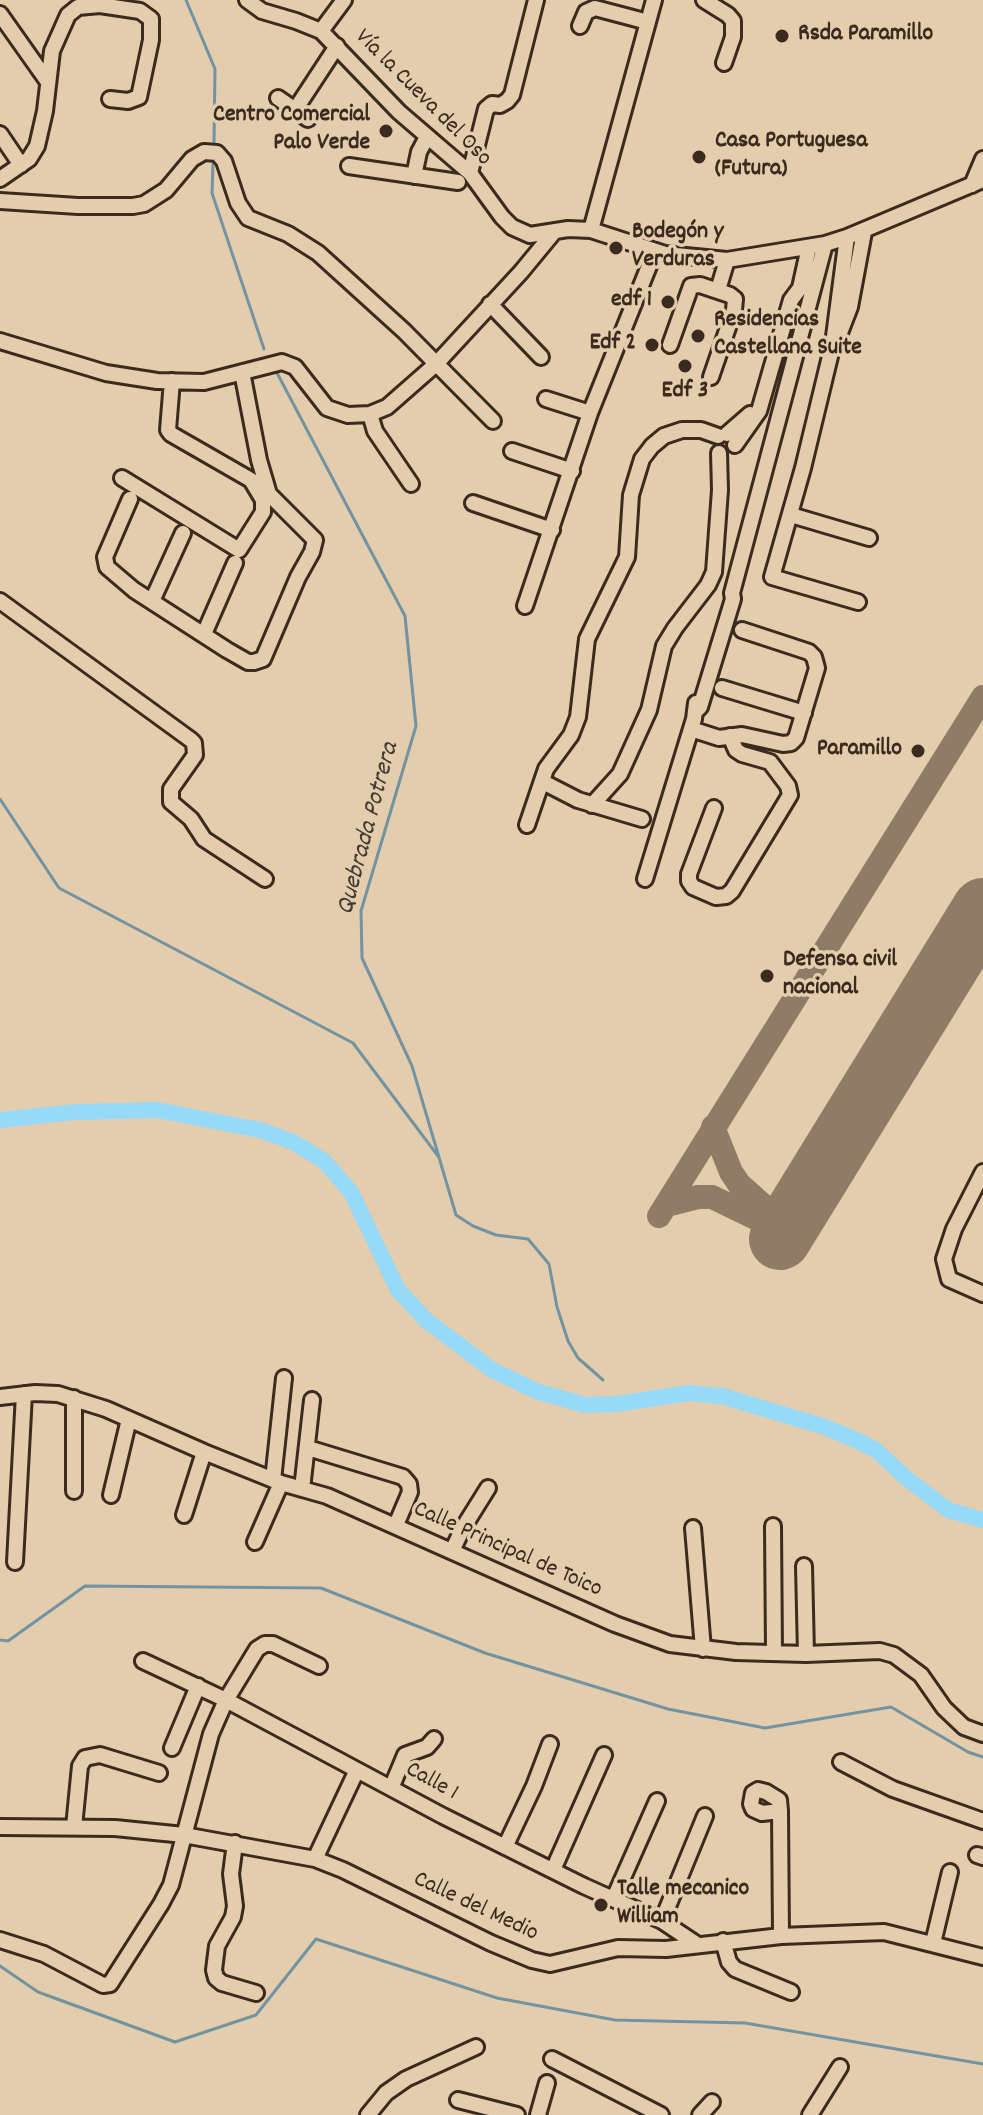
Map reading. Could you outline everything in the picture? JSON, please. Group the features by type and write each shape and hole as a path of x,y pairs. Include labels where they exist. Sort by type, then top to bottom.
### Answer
{"street":[{"name":"Vía la Cueva del Oso","path":"247,0 262,11 321,31 512,227 530,235 591,230 655,251 727,260 825,244 864,232 978,182"},
{"path":"321,31 344,0"},
{"path":"349,166 414,176 464,177 486,109 492,104 500,105 512,95 536,0"},
{"path":"591,230 654,0"},
{"path":"704,0 733,21 733,37 724,63"},
{"path":"0,179 29,159 37,146 45,111 52,51 59,30 68,15 78,7 100,5 148,14 152,28 141,92 135,100 110,99"},
{"path":"580,26 586,12 595,8 648,22"},
{"path":"0,14 48,82"},
{"path":"295,110 337,46"},
{"path":"278,98 308,119"},
{"path":"0,134 21,165"},
{"path":"414,176 419,152 427,137"},
{"path":"0,201 78,206 144,204 166,190 192,159 204,152 217,153 224,161 238,203 248,218 288,234 318,253 404,331 493,421"},
{"path":"978,182 983,159"},
{"path":"0,341 106,373 172,381 204,382 282,362 301,373 327,408 348,415 370,414 387,407 436,364 554,232"},
{"path":"858,602 772,577 864,232"},
{"path":"846,299 847,237"},
{"path":"645,879 733,599 732,593 825,244"},
{"path":"592,805 620,774 649,710 664,646 714,572 724,444 755,419 791,300 800,288 805,248"},
{"path":"525,606 590,413 655,251"},
{"path":"718,290 727,260"},
{"path":"670,345 691,286 700,285 730,295 735,304 711,377"},
{"path":"490,304 541,357"},
{"path":"130,499 105,563 116,575 152,601 248,662 263,659 315,544 311,533 269,494 259,460 242,372"},
{"path":"122,478 239,550 263,512 263,500 251,480 168,430 172,381"},
{"path":"546,399 590,413"},
{"path":"370,414 375,431 411,484"},
{"path":"527,825 550,761 571,735 578,717 587,639 627,557 635,478 642,459 664,436 682,430 724,444"},
{"path":"512,451 572,471"},
{"path":"473,503 552,530"},
{"path":"791,515 869,538"},
{"path":"152,601 183,533"},
{"path":"204,634 235,563"},
{"path":"0,601 194,743 195,755 171,789 171,802 191,819 204,839 265,879"},
{"path":"694,720 719,738 742,735 774,743 791,743 796,738 817,668 814,657 809,652 742,630"},
{"path":"722,688 804,713"},
{"path":"714,808 689,881 693,887 716,897 726,896 732,891 790,795 788,786 770,762 742,754 736,750 729,736"},
{"path":"543,782 592,805 642,819"},
{"path":"983,1172 954,1229 944,1259 949,1279 983,1294"},
{"path":"255,1542 277,1481 284,1378"},
{"name":"Calle Principal de Toico","path":"0,1397 35,1393 74,1398 277,1481 327,1496 641,1635 670,1644 703,1649 806,1654 880,1651 894,1655 921,1675 944,1708 964,1727 983,1734"},
{"path":"15,1562 24,1394"},
{"path":"74,1398 74,1491"},
{"path":"302,1489 312,1400"},
{"path":"111,1495 129,1419"},
{"path":"308,1448 403,1477 409,1484 410,1492 396,1525"},
{"path":"184,1515 204,1452"},
{"path":"452,1551 488,1488"},
{"path":"773,1526 774,1652"},
{"path":"693,1528 703,1649"},
{"path":"804,1566 806,1654"},
{"path":"0,1940 44,1954 105,1986 110,1984 167,1894 175,1874 211,1734 226,1700 257,1649 265,1644 276,1645 319,1666"},
{"name":"Calle 1","path":"143,1661 226,1700 505,1847 662,1921 698,1945"},
{"path":"172,1748 198,1686"},
{"path":"392,1786 405,1755 427,1747 434,1739"},
{"path":"505,1847 550,1744"},
{"path":"74,1827 80,1766 85,1758 100,1755 159,1773"},
{"path":"553,1870 604,1755"},
{"path":"841,1762 893,1789 983,1821"},
{"path":"315,1859 357,1770"},
{"path":"614,1898 657,1801"},
{"path":"780,1811 781,1936"},
{"path":"662,1921 705,1816"},
{"name":"Calle del Medio","path":"0,1827 74,1827 184,1835 315,1859 532,1960 550,1964 618,1948 666,1949 781,1936 884,1932 983,1957"},
{"path":"235,1843 231,1874 235,1906 233,1917 217,1946 214,1970 216,1978 222,1983 256,1993"},
{"path":"933,1943 950,1872"},
{"path":"723,1941 729,1962 735,1969 791,1992"},
{"path":"368,2115 386,2093 406,2079 476,2047"},
{"path":"552,2059 661,2115"},
{"path":"810,2115 840,2067"},
{"path":"538,2115 547,2083"},
{"path":"458,2100 517,2115"},
{"path":"700,2115 712,2102"}],"waterway":[{"name":"Quebrada Potrera","path":"186,0 215,69 214,142"},
{"name":"Quebrada Potrera","path":"213,164 212,193 264,349"},
{"name":"Quebrada Potrera","path":"276,371 405,616 416,726 361,911 362,958 412,1066 456,1215 496,1235 528,1239 549,1264 557,1307 568,1341 578,1358 603,1380"},
{"path":"0,799 59,888 353,1043 438,1156"},
{"path":"0,1120 75,1112 157,1110 260,1130 293,1142 324,1161 351,1192 398,1290 426,1320 492,1370 539,1392 585,1405 617,1404 688,1393 722,1396 825,1427 876,1450 948,1510 983,1520"},
{"path":"0,1640 8,1641 85,1586 321,1588 485,1653 668,1709 765,1728 891,1707 968,1752 983,1757"},
{"path":"0,1966 38,1992 175,2042 256,2015 316,1939 497,1998 615,2020 745,2023 983,2064"}],"taxiway":[{"path":"659,1216 983,697"},
{"path":"713,1127 739,1184 787,1227"},
{"path":"666,1205 712,1197 772,1226"}],"runway":[{"path":"780,1239 983,909"}],"place":[{"name":"Rsda Paramillo","path":"782,36"},
{"name":"Centro Comercial Palo Verde","path":"386,131"},
{"name":"Casa Portuguesa (Futura)","path":"699,157"},
{"name":"Bodegón y Verduras","path":"616,248"},
{"name":"edf 1","path":"668,302"},
{"name":"Residencias Castellana Suite","path":"698,336"},
{"name":"Edf 2","path":"652,345"},
{"name":"Edf 3","path":"685,366"},
{"name":"Paramillo","path":"918,751"},
{"name":"Defensa civil nacional","path":"767,976"},
{"name":"Talle mecanico William","path":"601,1905"}]}
